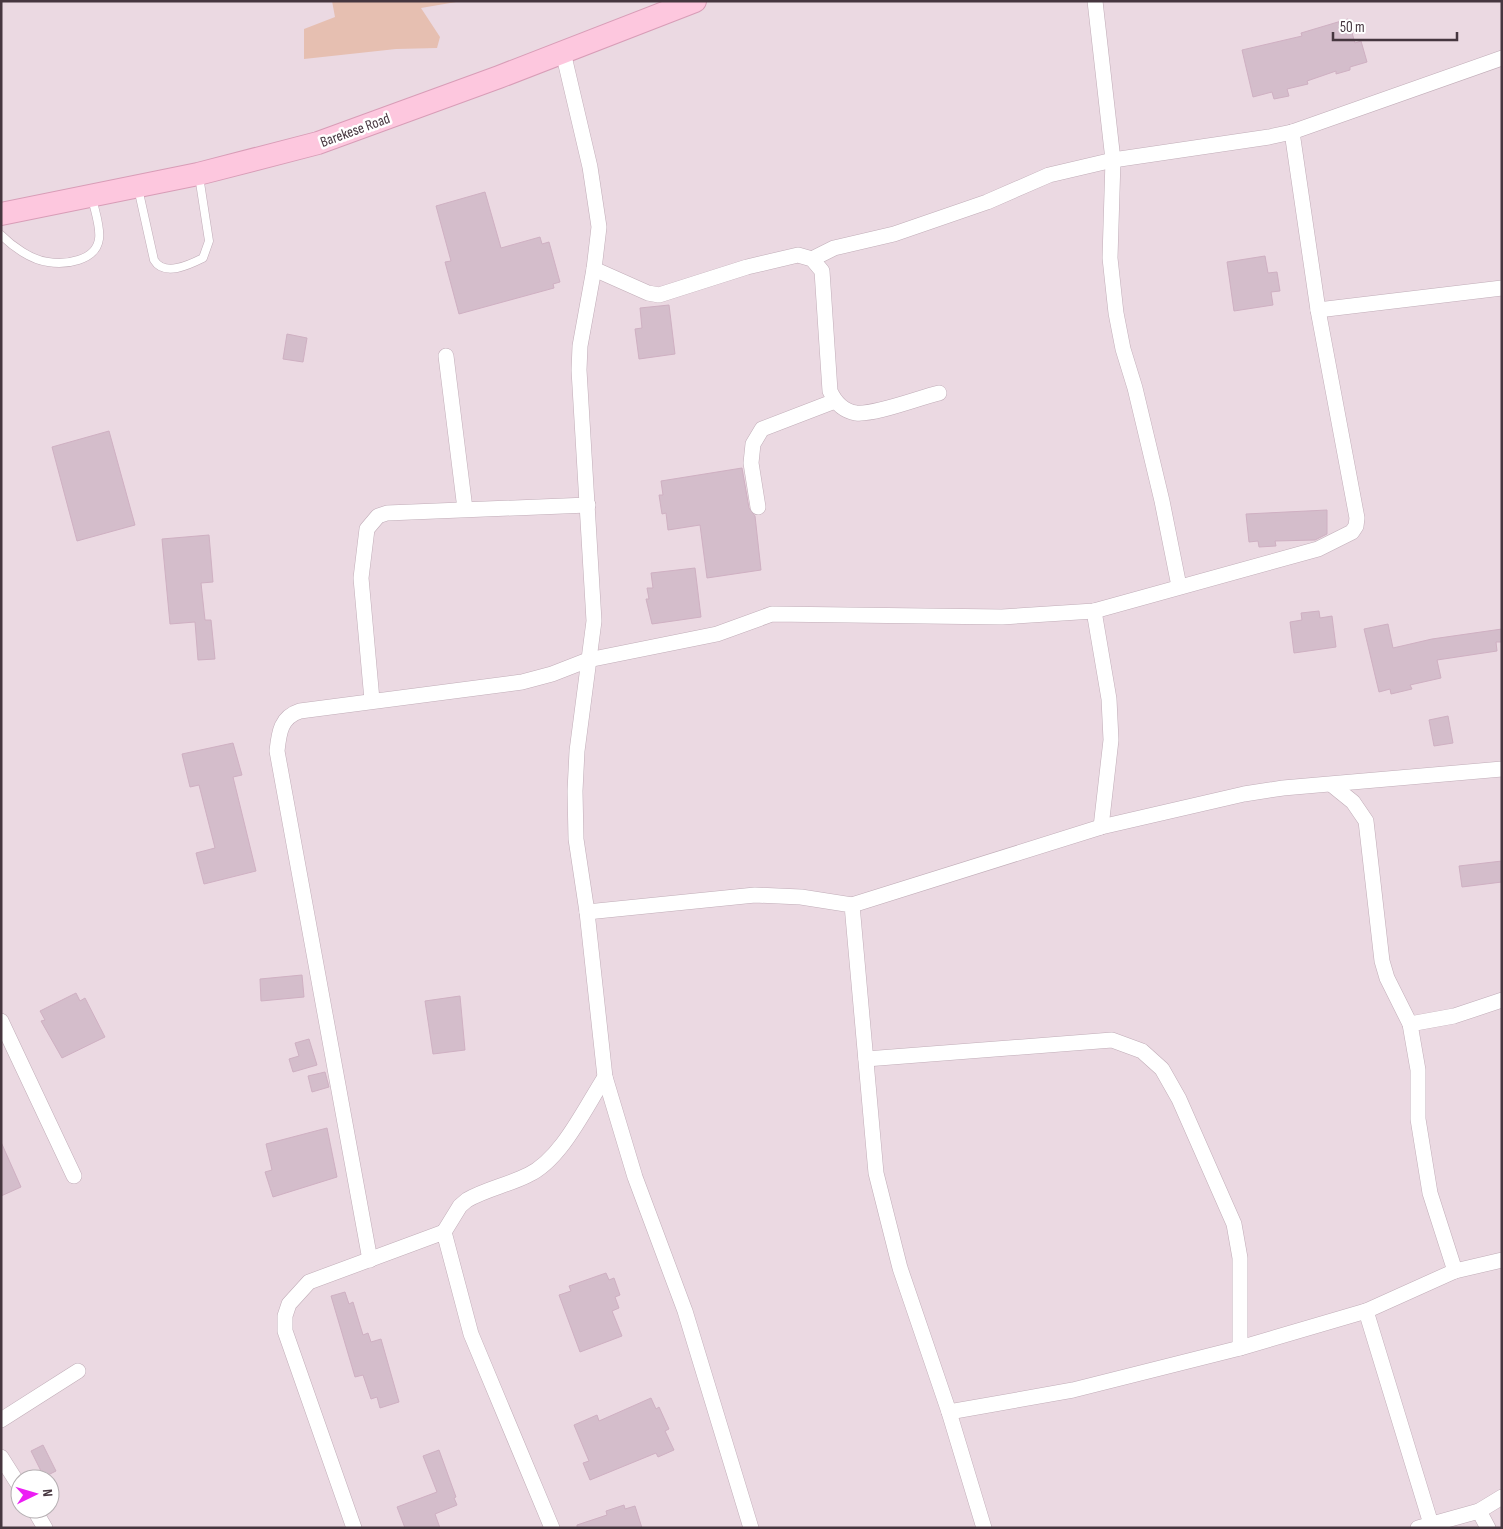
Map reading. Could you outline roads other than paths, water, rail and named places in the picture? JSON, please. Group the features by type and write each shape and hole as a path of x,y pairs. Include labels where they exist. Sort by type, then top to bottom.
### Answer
{"main road":[{"name":"Barekese Road","path":"1,214 198,174 318,143 563,52 688,3"}],"street":[{"path":"1096,1 1113,160 1110,258 1116,313 1123,349 1135,388 1162,501 1178,586"},
{"path":"563,52 596,196 599,227 594,270 580,346 578,370 594,621 588,660 575,791 576,839 587,912 605,1077 635,1177 686,1311 751,1528"},
{"path":"812,259 834,248 894,234 987,202 1049,175 1113,160 1269,138 1292,132 1502,58"},
{"path":"370,1260 277,751 284,720 290,714 372,700 522,682 552,674 588,660 717,634 772,614 1002,617 1094,611 1178,586 1213,579 1318,549 1346,536 1356,526 1357,518 1318,310 1292,132"},
{"path":"594,270 648,293 659,295 746,267 798,255 812,259 822,271 830,391 835,401 855,413 869,412 939,393"},
{"path":"1318,310 1502,288"},
{"path":"446,356 465,509"},
{"path":"758,507 751,463 753,444 762,429 835,401"},
{"path":"372,700 361,578 367,529 378,516 387,513 588,505"},
{"path":"1094,611 1109,699 1111,740 1101,827"},
{"path":"587,912 755,895 801,896 852,905 1101,827 1244,794 1283,788 1502,769"},
{"path":"1332,785 1353,802 1366,821 1382,961 1387,978 1410,1024 1418,1070 1418,1119 1430,1194 1455,1271"},
{"path":"852,905 876,1173 900,1268 949,1412 984,1528"},
{"path":"1410,1024 1454,1016 1502,1000"},
{"path":"1,1021 74,1176"},
{"path":"866,1059 1112,1040 1142,1051 1162,1069 1175,1092 1234,1224 1240,1258 1240,1348"},
{"path":"354,1528 285,1331 285,1316 289,1304 309,1282 444,1232 460,1206 467,1200 528,1175 542,1166 558,1151 605,1077"},
{"path":"444,1232 471,1334 552,1528"},
{"path":"949,1412 1073,1390 1240,1348 1366,1311 1455,1271 1502,1260"},
{"path":"1366,1311 1424,1526 1479,1511 1502,1498"},
{"path":"1,1420 78,1371"},
{"path":"1,1456 10,1471"},
{"path":"1479,1511 1488,1528"}],"lane":[{"path":"137,185 154,260 158,266 167,269 191,265 203,258 209,241 198,174"},
{"path":"1,235 12,246 47,262 66,262 85,258 94,252 99,239 91,195"}]}
